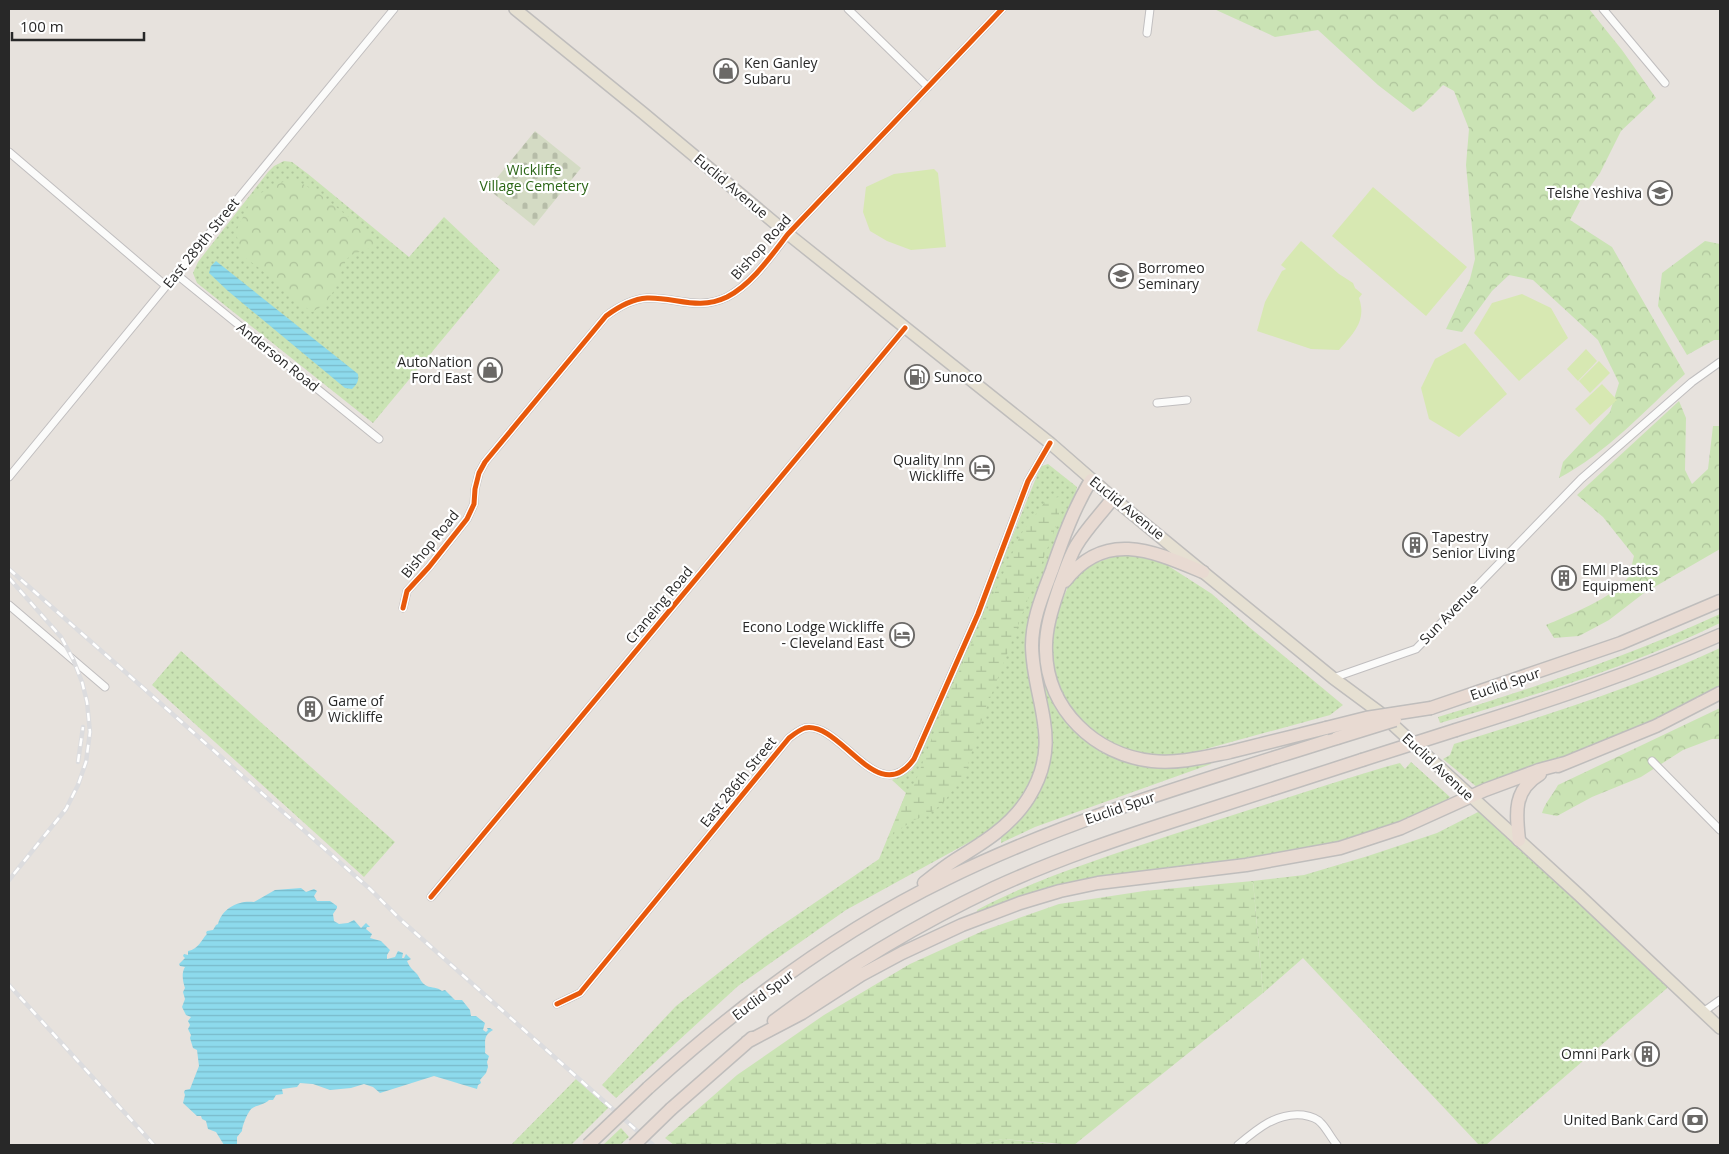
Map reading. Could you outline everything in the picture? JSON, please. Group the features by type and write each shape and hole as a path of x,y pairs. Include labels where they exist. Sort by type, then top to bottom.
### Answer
{"highway":[{"path":"886,911 954,861 998,832 1019,811 1034,788 1044,759 1046,729 1033,657 1034,626 1039,605 1070,520 1091,480"},
{"path":"1113,498 1076,546 1050,617 1046,641 1046,658 1056,694 1073,721 1088,736 1105,747 1132,758 1153,762 1175,761 1214,755 1366,718 1431,708"},
{"path":"1059,589 1071,573 1085,561 1120,548 1150,551 1203,572"},
{"name":"Euclid Spur","path":"588,1145 648,1088 702,1041 779,982 832,945 886,911 973,866 1064,828 1146,798 1431,708 1621,643 1720,601"},
{"name":"Euclid Spur","path":"634,1145 671,1109 748,1042 797,1004 857,963 905,934 995,888 1053,863 1122,838 1614,678 1720,634"},
{"path":"1519,840 1517,808 1523,790 1534,778 1565,763 1656,726 1720,693"},
{"path":"748,1042 802,1013 861,975 902,953 962,925 1020,903 1060,891 1098,883 1246,865 1324,852 1401,828 1539,770 1565,763"}],"main road":[{"name":"Euclid Avenue","path":"515,9 643,112 788,234 1050,444 1091,480 1333,678 1379,712 1720,1028"}],"street":[{"name":"East 289th Street","path":"9,477 394,9"},
{"path":"848,9 928,87"},
{"name":"Bishop Road","path":"404,608 407,591 429,567 467,519 474,504 479,473 485,462 606,316 620,306 632,301 648,298 701,304 726,297 737,291 753,276 788,234 1002,9"},
{"path":"1148,33 1150,9"},
{"path":"1603,9 1665,84"},
{"path":"9,152 166,286"},
{"name":"Anderson Road","path":"176,274 379,439"},
{"name":"Craneing Road","path":"431,896 905,328"},
{"name":"Sun Avenue","path":"1333,678 1416,649 1580,479 1692,382 1720,362"},
{"path":"1157,403 1187,400"},
{"name":"East 286th Street","path":"557,1004 580,993 789,738 798,731 805,728 821,730 869,768 879,773 896,774 906,769 917,752 978,614 1028,481 1050,444"},
{"path":"9,605 106,687"},
{"path":"1652,761 1720,830"},
{"path":"1703,1012 1720,1000"},
{"path":"1238,1145 1253,1133 1278,1118 1293,1114 1309,1116 1321,1122 1336,1145"}],"green space":[{"path":"1214,9 1589,9 1622,50 1656,98 1621,131 1600,173 1580,201 1570,220 1612,247 1685,374 1610,443 1577,468 1559,478 1563,462 1610,412 1619,383 1598,340 1533,280 1509,275 1492,291 1462,332 1446,329 1470,279 1475,259 1466,165 1469,129 1454,91 1443,85 1422,106 1413,112 1378,85 1318,30 1275,37"},
{"name":"Wickliffe Village Cemetery","path":"535,131 581,168 534,226 488,189"},
{"path":"284,161 292,162 308,174 409,257 444,217 500,270 373,423 197,283 193,273 198,262 268,172 274,166"},
{"path":"934,169 938,173 946,247 911,250 887,241 870,231 863,212 866,187 894,174"},
{"path":"293,178 321,195 375,238 373,247 351,255 346,260 335,289 325,304 312,312 240,254 236,231 253,197"},
{"path":"1373,187 1467,267 1426,316 1332,236"},
{"path":"1301,241 1339,274 1353,283 1355,288 1362,294 1359,298 1361,306 1360,320 1354,333 1339,350 1311,349 1257,331 1265,302 1282,271 1286,269 1281,265"},
{"path":"1705,241 1720,244 1720,340 1714,340 1687,355 1658,306 1662,273"},
{"path":"1522,294 1551,308 1568,338 1519,381 1474,333 1492,303"},
{"path":"1465,343 1507,394 1459,437 1429,419 1421,388 1435,359"},
{"path":"1586,349 1597,361 1578,381 1567,369"},
{"path":"1599,361 1610,373 1590,393 1579,381"},
{"path":"1602,384 1617,400 1590,425 1575,409"},
{"path":"1679,401 1686,418 1685,470 1692,484 1708,469 1713,426 1720,426 1720,549 1644,593 1609,620 1579,636 1554,638 1546,625 1602,599 1621,586 1628,577 1634,556 1603,517 1577,495"},
{"path":"1048,464 1077,487 1035,596 1027,630 1041,738 1038,759 1031,780 1013,809 995,828 846,910 738,986 616,1098 602,1085 676,1006 766,936 879,859 906,793 892,780 912,770 925,745 1038,473 1042,466"},
{"path":"1059,497 1059,518 981,722 965,774 943,803 929,814 912,821 888,838 906,793 913,788 948,696 1021,534 1047,499"},
{"path":"1067,549 1052,593 1044,675 1109,754 1209,760 1211,764 1035,827 1001,843 1001,838 1036,797 1043,781 1049,751 1050,722 1037,662 1039,618 1064,550"},
{"path":"1119,555 1153,556 1212,594 1343,705 1330,715 1180,756 1129,752 1104,742 1074,711 1056,684 1051,651 1054,628 1061,603 1071,580 1089,565"},
{"path":"1720,614 1720,623 1617,667 1547,691 1440,723 1438,717 1510,695 1581,670 1651,644"},
{"path":"1720,648 1720,686 1666,715 1529,771 1478,788 1443,759 1450,755 1454,744 1622,689"},
{"path":"181,651 395,842 364,877 152,685"},
{"path":"1720,708 1720,739 1712,739 1683,750 1641,777 1592,797 1557,816 1542,813 1558,785"},
{"path":"1411,762 1450,797 1444,803 1398,823 1345,841 1290,852 1043,889 978,914 977,910 1023,888 1095,861 1385,767 1400,763 1405,769"},
{"path":"1484,809 1673,983 1486,1145 1479,1145 1303,958 1263,993 1253,881 1304,875 1368,856 1437,833"},
{"path":"1253,881 1263,993 1074,1145 1003,1139 975,1145 674,1145 665,1138 737,1075 824,1015 910,964 985,930 1059,904 1144,891"},
{"path":"577,1078 609,1107 571,1145 511,1145"},
{"path":"621,1128 629,1137 620,1145 603,1145"},
{"path":"1003,1139 1061,1145 975,1145"}],"water":[{"path":"216,261 358,374 358,381 354,387 352,389 345,388 228,291 209,273 211,266"},
{"path":"301,888 306,892 314,889 317,891 314,896 317,901 330,901 337,906 333,914 334,921 339,924 354,920 361,928 366,923 370,927 366,929 372,934 370,938 381,941 390,950 387,959 395,957 398,951 403,953 402,958 406,954 411,959 407,961 409,965 425,985 442,991 445,990 455,1000 462,1000 470,1010 471,1016 476,1016 485,1023 483,1030 486,1032 487,1028 490,1028 493,1030 487,1035 485,1040 485,1053 489,1056 488,1067 477,1089 434,1076 380,1093 373,1087 364,1084 351,1088 330,1090 313,1084 300,1083 297,1087 282,1089 283,1094 276,1095 273,1100 269,1100 251,1109 242,1131 237,1137 237,1145 224,1145 216,1132 208,1129 206,1121 201,1116 197,1116 183,1103 184,1092 190,1089 199,1066 197,1050 193,1048 188,1029 190,1025 188,1021 191,1017 186,1015 182,1007 185,999 183,975 185,967 179,964 185,958 184,954 188,955 188,951 197,946 207,934 207,931 213,930 227,909 243,902 254,902 275,890"}],"railway":[{"path":"9,569 370,889 402,921 653,1145"},
{"path":"9,578 61,637 73,659 87,702 90,732 86,762 78,785 66,809 9,880"},
{"path":"78,762 83,727"},
{"path":"9,985 154,1145"}],"cycle path":[{"path":"403,608 407,591 429,567 467,519 474,504 479,473 485,462 606,316 625,304 647,298 697,303 716,301 727,297 745,285 788,234 1002,9"},
{"path":"431,897 905,328"},
{"path":"557,1004 580,993 789,738 797,732 805,728 819,729 873,770 887,775 900,772 914,759 978,614 1028,481 1050,443"}],"place":[{"name":"Ken Ganley Subaru","path":"726,71"},
{"name":"Telshe Yeshiva","path":"1660,193"},
{"name":"Borromeo Seminary","path":"1121,276"},
{"name":"AutoNation Ford East","path":"490,370"},
{"name":"Sunoco","path":"917,377"},
{"name":"Quality Inn Wickliffe","path":"982,468"},
{"name":"Tapestry Senior Living","path":"1415,545"},
{"name":"EMI Plastics Equipment","path":"1564,578"},
{"name":"Econo Lodge Wickliffe - Cleveland East","path":"902,635"},
{"name":"Game of Wickliffe","path":"310,709"},
{"name":"Omni Park","path":"1647,1054"},
{"name":"United Bank Card","path":"1695,1120"}]}
